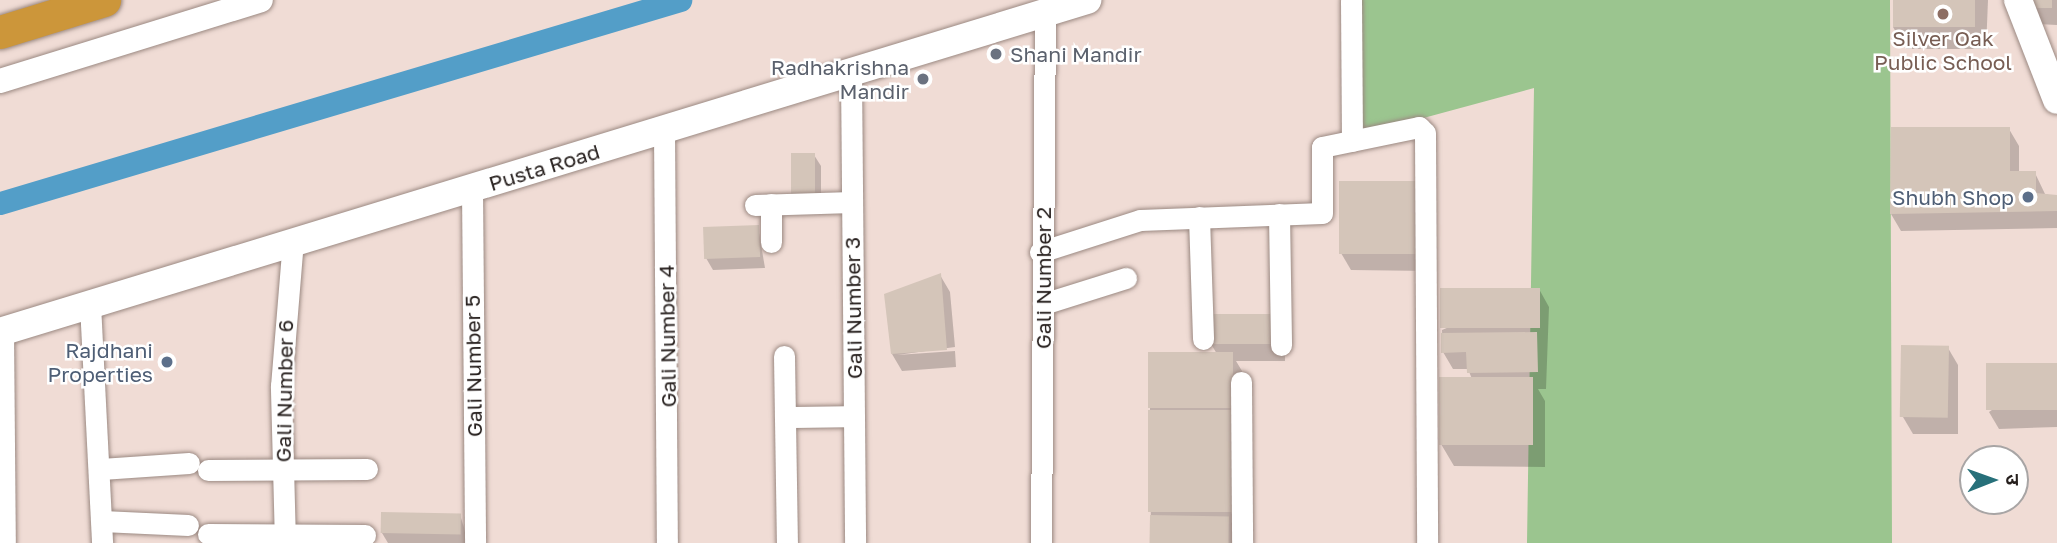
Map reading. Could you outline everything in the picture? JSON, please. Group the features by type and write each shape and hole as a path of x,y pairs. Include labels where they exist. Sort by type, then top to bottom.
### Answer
{"highway":[{"path":"0,32 104,0"}],"main road":[{"name":"Pusta Road","path":"1,331 1087,0"},
{"path":"2018,0 2054,84"}],"street":[{"path":"0,81 261,0"},
{"path":"1351,0 1352,141"},
{"name":"Gali Number 2","path":"1041,543 1043,304 1040,252 1045,13"},
{"name":"Gali Number 3","path":"851,73 855,543"},
{"path":"1040,252 1140,220 1322,213 1322,148 1411,127 1425,133 1427,543"},
{"name":"Gali Number 4","path":"664,129 667,543"},
{"name":"Gali Number 5","path":"472,189 475,543"},
{"path":"771,242 763,204 852,202"},
{"path":"1279,214 1281,345"},
{"path":"1199,216 1203,339"},
{"name":"Gali Number 6","path":"285,539 282,470 283,341 293,240"},
{"path":"1043,304 1126,278"},
{"path":"90,304 101,469 102,543"},
{"path":"1,331 5,543"},
{"path":"784,356 787,543"},
{"path":"1241,382 1242,543"},
{"path":"785,417 854,416"},
{"path":"101,469 198,466 282,470 368,469"},
{"path":"102,521 188,525"},
{"path":"208,534 285,539 365,535"}],"green space":[{"path":"1362,0 1890,0 1892,543 1527,543 1534,88 1357,136"}],"building":[{"name":"Silver Oak Public School","path":"1893,0 1975,0 1975,27 1893,27"},
{"path":"2024,0 2052,0 2052,8 2024,8"},
{"path":"1891,127 2010,127 2010,171 2036,171 2036,193 2057,195 2057,211 1890,214"},
{"path":"791,153 815,153 815,199 791,199"},
{"path":"1339,181 1420,181 1420,254 1339,254"},
{"path":"759,225 760,257 704,259 703,227"},
{"path":"941,273 947,350 891,354 884,294"},
{"path":"1440,288 1540,288 1540,328 1440,328"},
{"path":"1210,314 1276,314 1276,344 1210,344"},
{"path":"1537,332 1538,372 1467,373 1466,352 1441,353 1441,333"},
{"path":"1901,345 1949,346 1948,418 1900,417"},
{"path":"1148,352 1233,352 1233,408 1148,408"},
{"path":"1986,363 2057,363 2057,410 1986,410"},
{"path":"1439,377 1533,377 1533,445 1439,445"},
{"path":"1148,410 1232,410 1232,512 1148,512"},
{"path":"381,512 461,513 461,534 381,533"},
{"path":"1150,515 1229,516 1229,543 1150,543"}],"waterway":[{"path":"0,203 680,0"}],"place":[{"name":"Silver Oak Public School","path":"1943,14"},
{"name":"Shani Mandir","path":"996,54"},
{"name":"Radhakrishna Mandir","path":"923,79"},
{"name":"Shubh Shop","path":"2028,197"},
{"name":"Rajdhani Properties","path":"167,362"}]}
